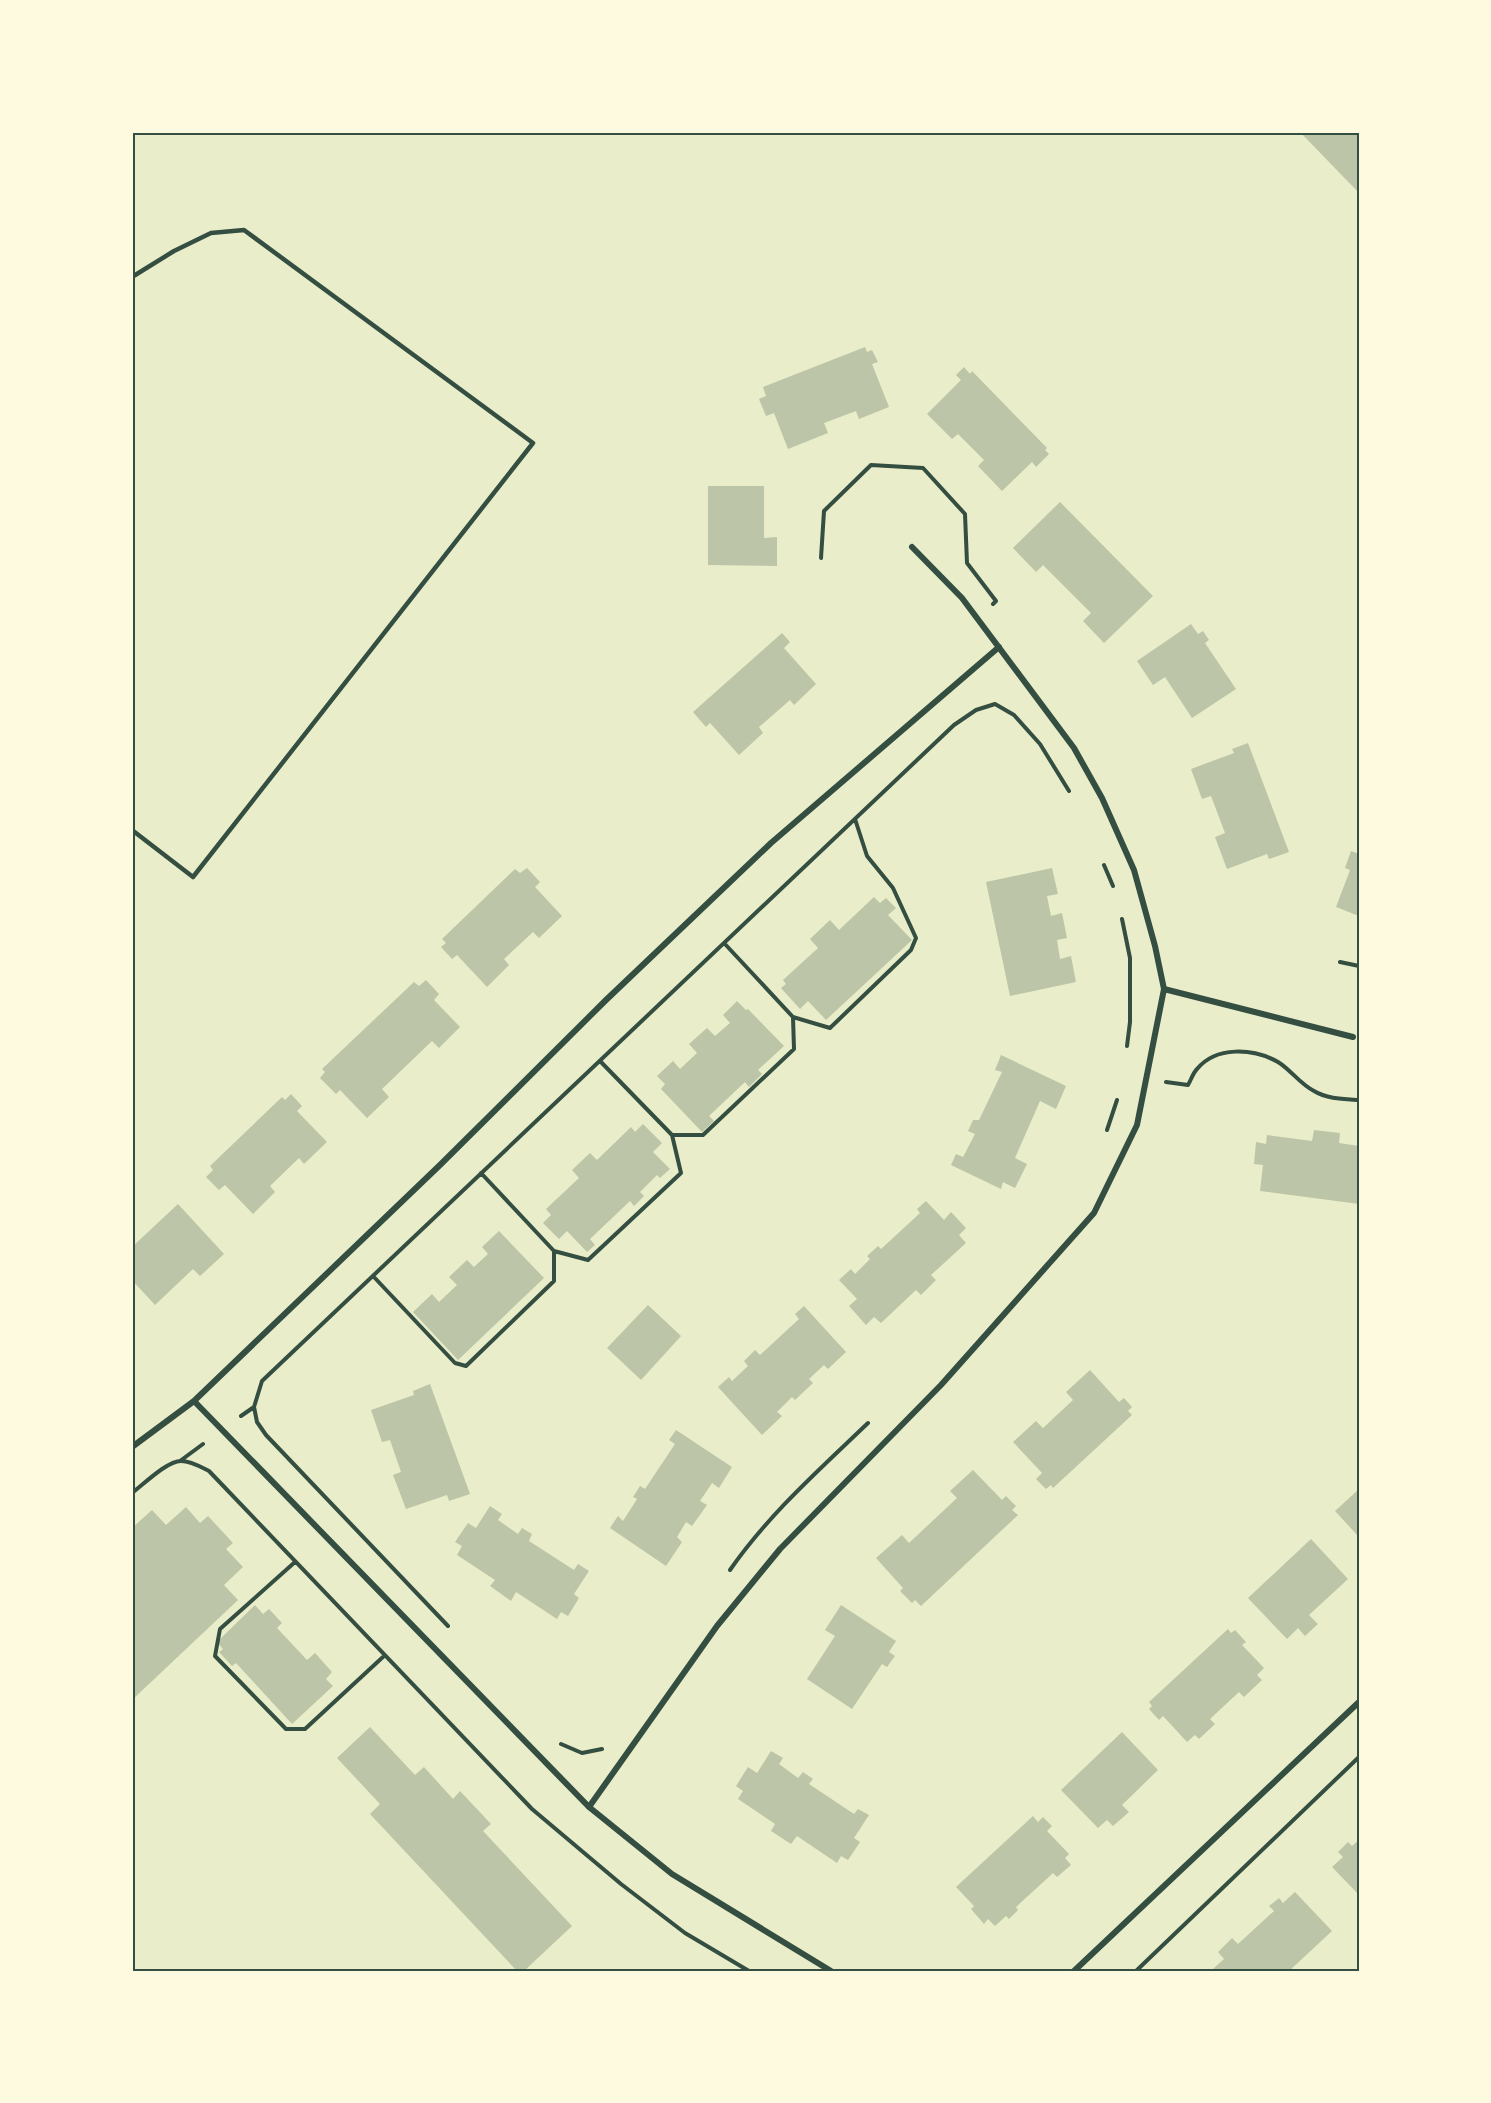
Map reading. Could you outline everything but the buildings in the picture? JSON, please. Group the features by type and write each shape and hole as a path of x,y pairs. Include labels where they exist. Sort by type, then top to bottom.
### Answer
{"street":[{"path":"589,1807 717,1626 780,1549 941,1385 1094,1213 1137,1125 1164,989 1134,870 1102,798 1074,748 962,598 912,547"},
{"path":"132,1447 194,1401 440,1165 606,999 763,851 999,647"},
{"path":"1164,989 1353,1037"},
{"path":"194,1401 589,1807 672,1874 831,1971"},
{"path":"1074,1971 1359,1702"}],"lane":[{"path":"132,277 174,251 212,234 244,230 533,443 193,877 132,830"}],"path":[{"path":"821,558 824,512 871,465 923,468 964,514 967,563 996,601 978,619"},
{"path":"455,1633 266,1435 257,1422 254,1407 262,1381 954,725 976,710 995,705 1014,715 1040,744 1071,794"},
{"path":"724,943 793,1017 830,1028 911,950 916,938 892,888 867,856 855,819"},
{"path":"1100,855 1117,897"},
{"path":"1121,917 1130,958 1130,1022 1126,1055"},
{"path":"1340,962 1359,966"},
{"path":"672,1135 703,1135 794,1049 793,1017"},
{"path":"1146,1080 1188,1085 1195,1070 1209,1058 1226,1052 1262,1054 1279,1064 1314,1092 1336,1098 1359,1100"},
{"path":"481,1173 554,1251 588,1260 681,1173 672,1135 600,1061"},
{"path":"1104,1138 1117,1098"},
{"path":"373,1276 455,1363 466,1366 554,1281 554,1251"},
{"path":"132,1493 165,1467 180,1461 254,1407"},
{"path":"724,1580 750,1541 779,1508 874,1417"},
{"path":"180,1461 209,1471 532,1809 621,1884 685,1933 748,1971"},
{"path":"295,1562 220,1629 215,1656 286,1729 305,1729 384,1656"},
{"path":"554,1736 562,1745 582,1753 601,1750 606,1746"},
{"path":"1136,1971 1359,1757"}]}
